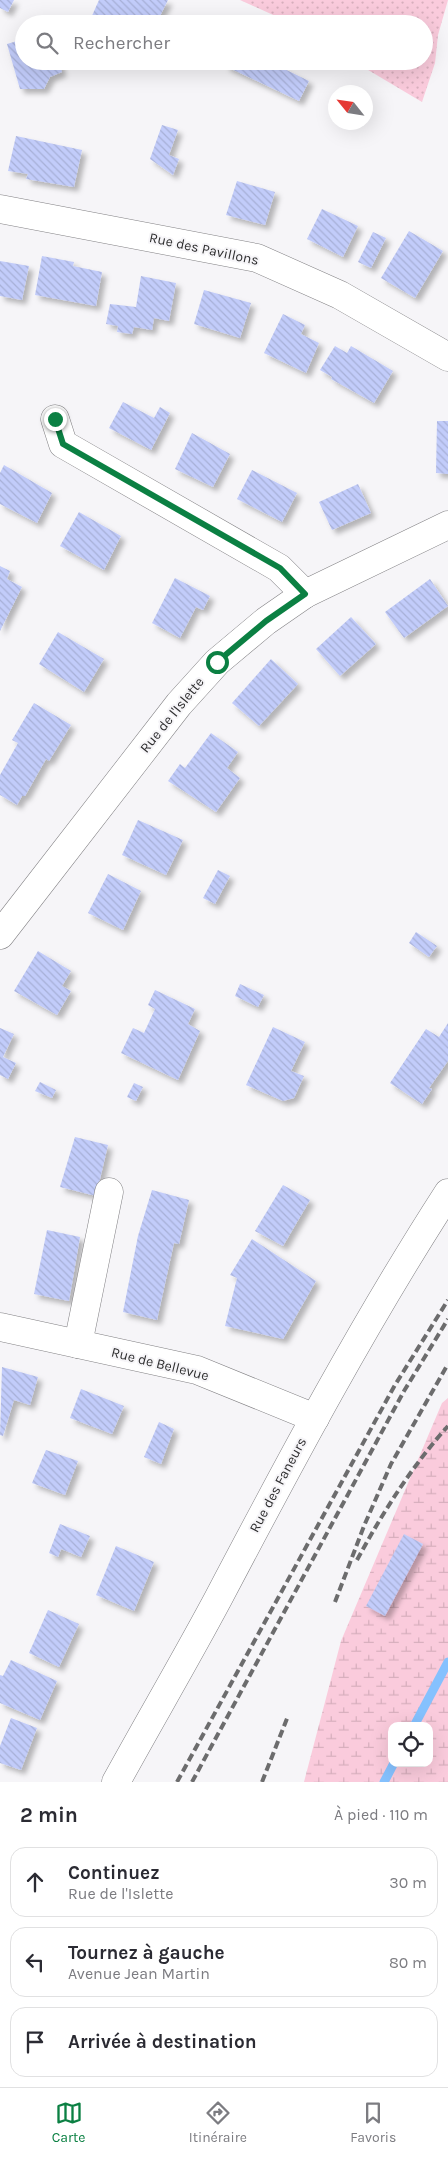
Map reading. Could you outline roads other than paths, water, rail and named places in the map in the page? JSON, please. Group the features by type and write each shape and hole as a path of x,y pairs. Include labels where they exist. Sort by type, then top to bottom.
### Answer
{"street":[{"name":"Rue des Pavillons","path":"0,209 257,258 340,295 448,357"},
{"path":"55,419 63,444 280,568 305,594"},
{"name":"Rue de l'Islette","path":"0,935 179,704 217,662 266,621 305,594 448,525"},
{"path":"78,1344 109,1192"},
{"name":"Rue des Faneurs","path":"116,1782 219,1598 314,1418 417,1242 448,1193"},
{"name":"Rue de Bellevue","path":"0,1327 197,1370 314,1418"}],"waterway":[{"path":"416,1722 448,1662"},
{"path":"384,1782 392,1767"}],"railway":[{"path":"177,1782 395,1385 448,1300"},
{"path":"192,1782 404,1391 448,1319"},
{"path":"335,1602 364,1526 391,1464 448,1364"},
{"path":"357,1560 399,1490 422,1457 448,1426"},
{"path":"262,1782 288,1716"}]}
